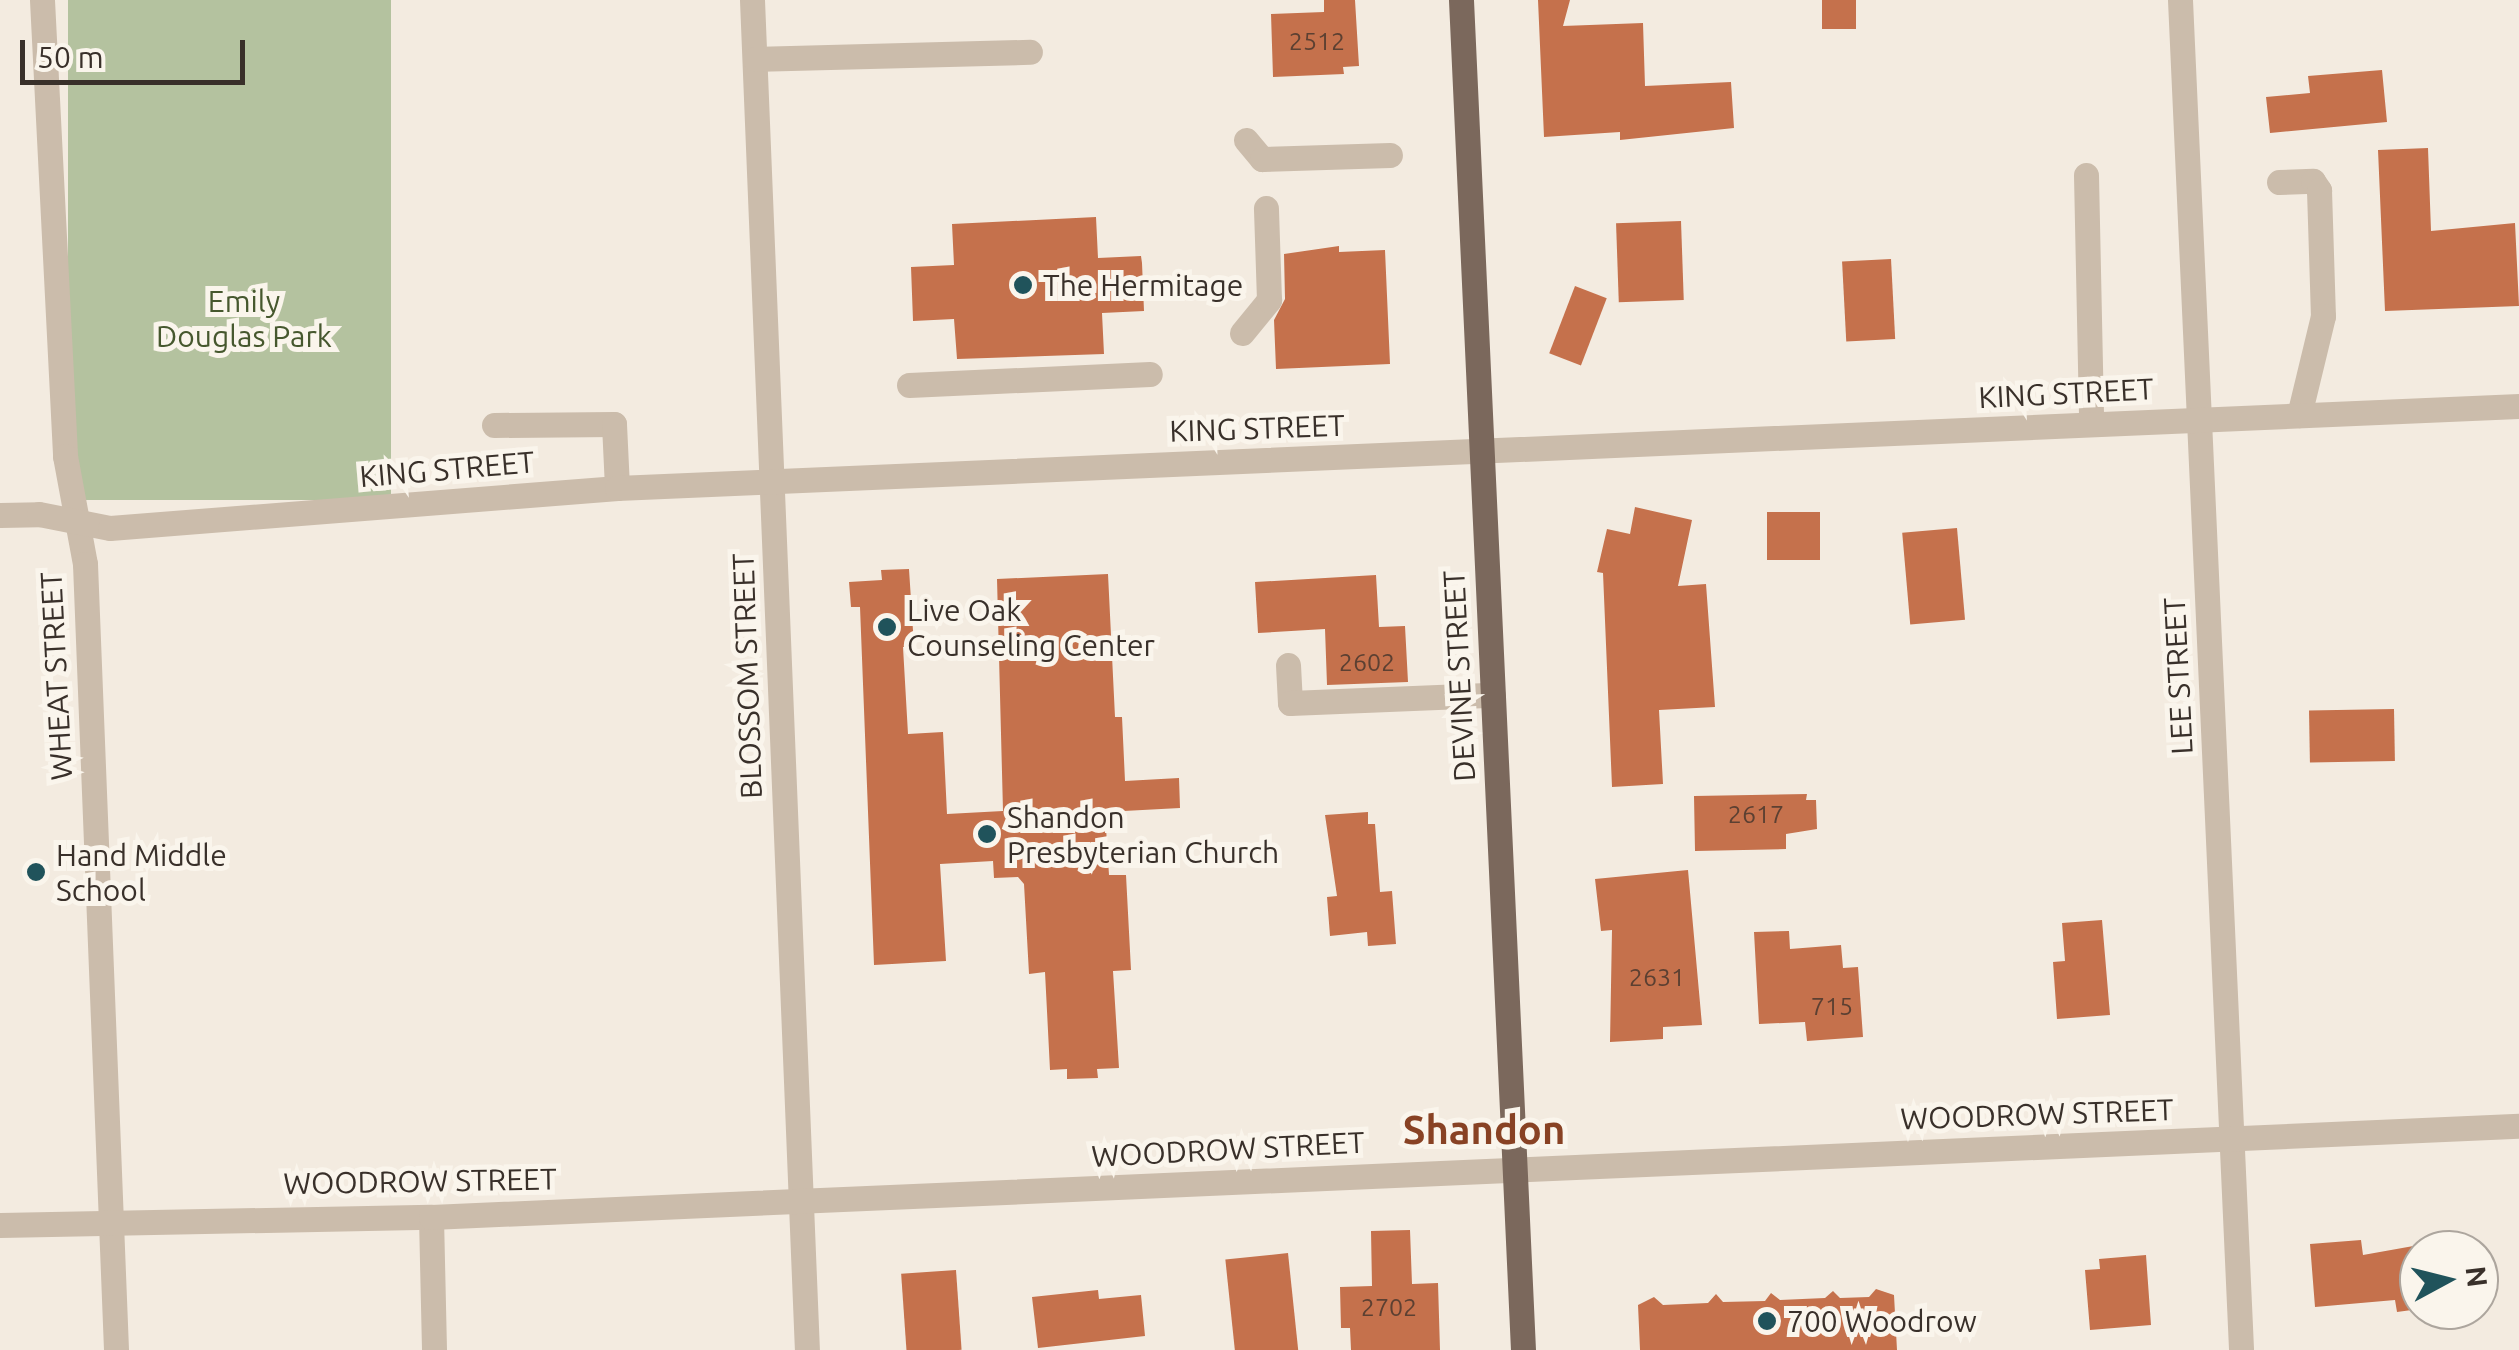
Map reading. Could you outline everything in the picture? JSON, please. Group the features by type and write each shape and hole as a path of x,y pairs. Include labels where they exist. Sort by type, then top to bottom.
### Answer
{"main road":[{"name":"DEVINE STREET","path":"1461,0 1522,1350"}],"street":[{"name":"WHEAT STREET","path":"42,0 74,520 85,564 116,1350"},
{"name":"BLOSSOM STREET","path":"752,0 807,1350"},
{"name":"LEE STREET","path":"2180,0 2242,1350"},
{"path":"755,59 1030,52"},
{"path":"1246,140 1262,158 1390,156"},
{"path":"2086,175 2091,424"},
{"path":"2279,182 2313,181 2319,190 2323,316 2300,415"},
{"path":"1242,333 1270,300 1266,208"},
{"path":"909,384 1150,374"},
{"name":"KING STREET","path":"0,515 74,520 110,528 617,488 2519,406"},
{"path":"494,426 614,424 617,488"},
{"path":"1288,665 1290,703 1493,695"},
{"name":"WOODROW STREET","path":"0,1224 431,1216 2519,1126"},
{"path":"431,1216 434,1350"}],"green space":[{"name":"Emily Douglas Park","path":"68,0 391,0 391,500 68,500"}],"building":[{"path":"1324,0 1355,0 1359,66 1343,67 1344,74 1273,77 1271,14 1324,12"},
{"path":"1538,0 1570,0 1563,26 1643,23 1645,86 1731,82 1734,128 1620,140 1620,132 1544,137"},
{"path":"1822,0 1856,0 1856,29 1822,29"},
{"path":"2382,70 2387,122 2270,133 2266,97 2310,93 2308,76"},
{"path":"2428,148 2431,231 2515,223 2519,306 2385,311 2378,150"},
{"name":"The Hermitage","path":"1096,217 1098,258 1141,256 1142,263 1144,311 1102,313 1104,354 957,359 954,319 913,321 911,267 954,265 952,224"},
{"path":"1681,221 1684,300 1619,302 1616,223"},
{"path":"1339,246 1339,252 1385,250 1390,364 1276,369 1274,320 1285,299 1284,254"},
{"path":"1891,259 1895,339 1846,341 1842,262"},
{"path":"1575,286 1607,298 1581,365 1549,353"},
{"path":"1635,507 1692,520 1678,586 1706,584 1715,707 1659,710 1663,784 1612,787 1603,573 1597,572 1607,529 1630,534"},
{"path":"1767,512 1820,512 1820,560 1767,560"},
{"path":"1957,528 1965,620 1910,624 1902,533"},
{"name":"Shandon Presbyterian Church","path":"909,569 914,646 903,647 908,734 943,732 947,814 1003,811 997,579 1108,574 1115,717 1122,717 1125,781 1179,778 1180,808 1105,812 1109,875 1126,875 1131,970 1113,971 1119,1068 1097,1069 1098,1078 1067,1079 1067,1069 1050,1070 1045,972 1029,974 1024,884 1018,877 994,878 993,861 940,864 946,961 874,965 860,607 851,607 849,582 882,580 881,570"},
{"path":"1376,575 1379,627 1405,626 1408,682 1327,685 1325,629 1258,633 1255,582"},
{"path":"2394,709 2395,761 2310,762 2309,710"},
{"path":"1807,794 1806,800 1816,800 1817,829 1786,834 1786,849 1695,851 1694,796"},
{"path":"1368,812 1368,824 1375,824 1380,892 1392,891 1396,944 1368,946 1367,932 1330,936 1327,897 1337,896 1325,815"},
{"path":"1688,870 1702,1025 1663,1027 1663,1039 1610,1042 1612,930 1601,931 1595,879"},
{"path":"2102,920 2110,1015 2057,1019 2053,962 2065,961 2062,923"},
{"path":"1789,931 1790,949 1841,945 1843,968 1858,967 1863,1037 1807,1041 1805,1022 1759,1024 1754,932"},
{"path":"1410,1230 1412,1284 1438,1283 1440,1350 1351,1350 1350,1328 1341,1328 1340,1287 1372,1286 1371,1231"},
{"path":"2361,1240 2363,1255 2399,1249 2399,1312 2395,1300 2315,1307 2310,1244"},
{"path":"1288,1253 1298,1350 1235,1350 1225,1260"},
{"path":"2146,1255 2151,1325 2090,1330 2085,1270 2100,1269 2099,1259"},
{"path":"956,1270 962,1350 906,1350 901,1274"},
{"name":"700 Woodrow","path":"1876,1289 1894,1295 1897,1350 1640,1350 1638,1305 1654,1297 1663,1305 1708,1303 1716,1294 1723,1302 1765,1301 1771,1293 1780,1300 1825,1298 1833,1291 1840,1298 1869,1297"},
{"path":"1098,1290 1099,1299 1141,1295 1145,1336 1038,1348 1032,1297"}],"place":[{"name":"The Hermitage","path":"1023,285"},
{"name":"Live Oak Counseling Center","path":"887,627"},
{"name":"Shandon Presbyterian Church","path":"987,834"},
{"name":"Hand Middle School","path":"36,872"},
{"name":"700 Woodrow","path":"1767,1321"}],"district":[{"name":"Shandon","path":"1484,1130"}]}
